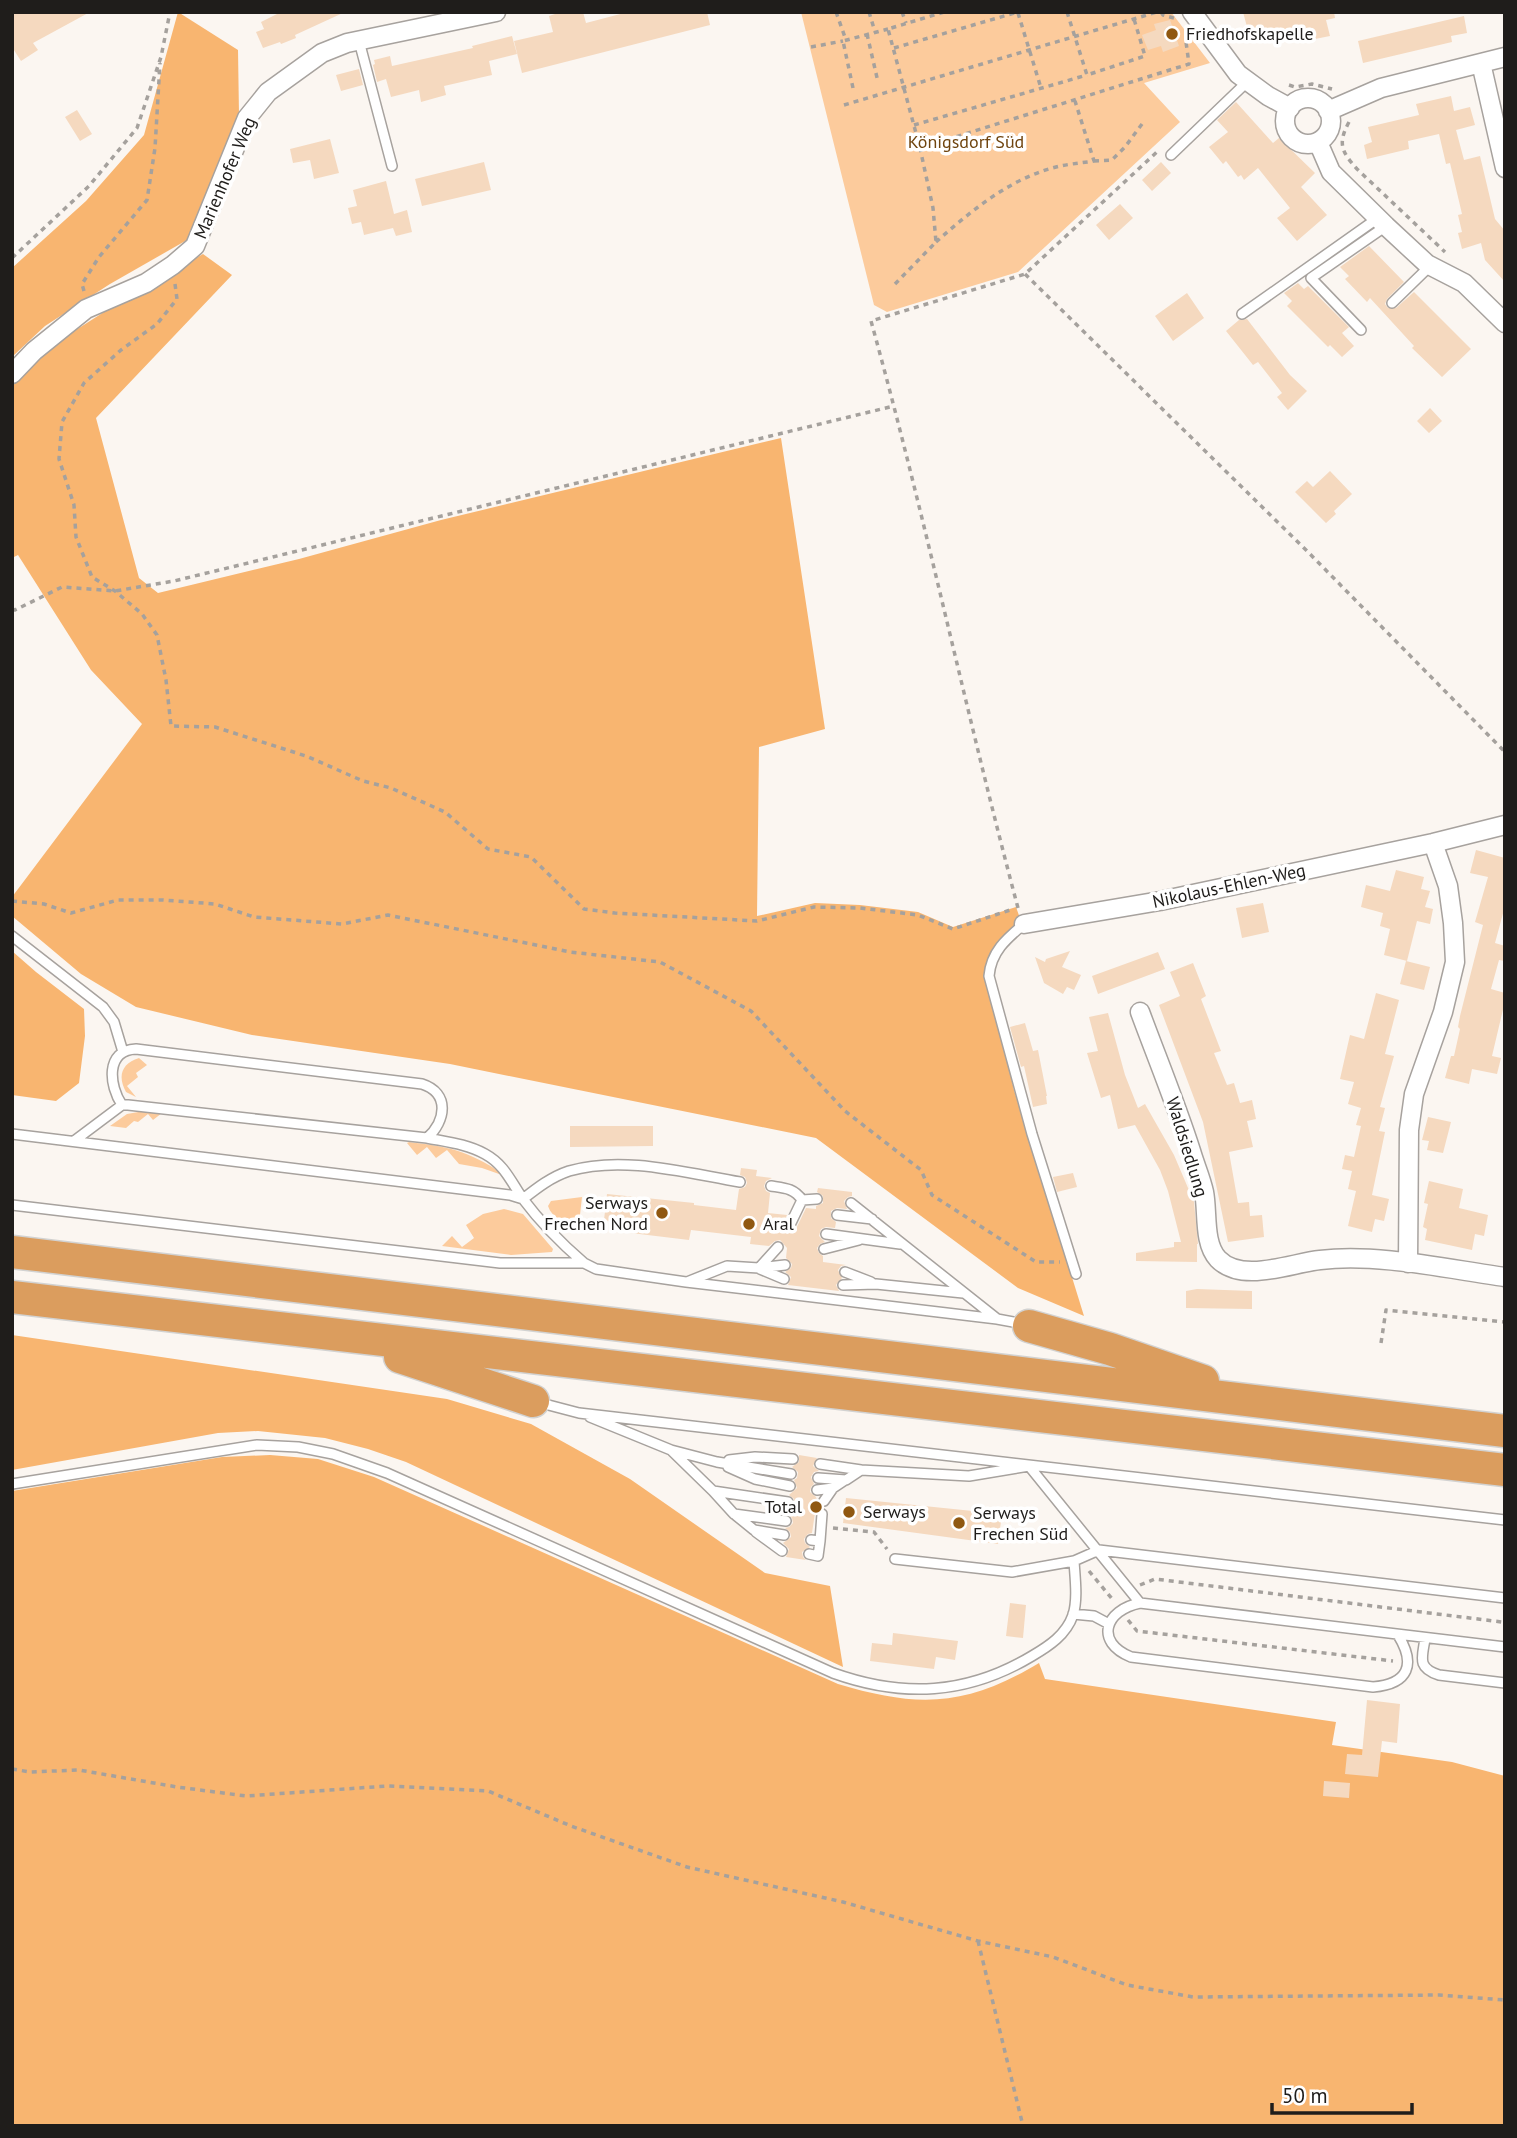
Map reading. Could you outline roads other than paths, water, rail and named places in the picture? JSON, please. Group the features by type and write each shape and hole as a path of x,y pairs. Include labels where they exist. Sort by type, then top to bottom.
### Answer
{"highway":[{"path":"12,1252 1505,1431"},
{"path":"12,1297 1505,1470"},
{"path":"1029,1325 1110,1349 1261,1401"},
{"path":"339,1336 533,1401"}],"street":[{"name":"Marienhofer Weg","path":"12,374 34,351 86,309 146,283 195,246 247,118 268,92 322,53 347,43 496,12"},
{"path":"1192,12 1238,74 1290,108"},
{"path":"1328,111 1381,88 1505,57"},
{"path":"1481,63 1505,168"},
{"path":"1313,99 1324,105 1328,111 1331,117 1329,132 1318,142 1304,143 1291,136 1286,122 1290,108 1300,100 1313,99"},
{"path":"1318,142 1331,172 1382,222 1430,266 1464,283 1505,323"},
{"name":"Nikolaus-Ehlen-Weg","path":"1021,916 1160,901 1505,825"},
{"path":"1433,842 1448,886 1455,962 1443,1012 1414,1094 1409,1130 1408,1263 1505,1276"},
{"name":"Waldsiedlung","path":"1139,1012 1184,1130 1203,1192 1209,1243 1216,1258 1227,1265 1242,1269 1277,1270 1311,1261 1337,1258 1408,1263"}],"lane":[{"path":"359,40 392,166"},
{"path":"1171,155 1247,82"},
{"path":"1242,314 1382,222"},
{"path":"1361,330 1311,278 1382,222"},
{"path":"1392,303 1430,266"},
{"path":"1021,916 990,963 989,976 1032,1134 1076,1274"},
{"path":"12,936 103,1007 114,1022 123,1052"},
{"path":"122,1105 115,1095 111,1073 116,1060 123,1052 136,1049 422,1084 431,1087 439,1096 442,1107 442,1120 436,1131 427,1138"},
{"path":"74,1141 122,1105 427,1138 467,1146 488,1155 507,1172 523,1199 564,1246 584,1263 596,1269 1029,1325"},
{"path":"12,1134 510,1195 523,1199"},
{"path":"523,1199 551,1178 570,1171 606,1166 640,1166 740,1182"},
{"path":"771,1186 788,1188 802,1200 799,1212 789,1227"},
{"path":"802,1200 817,1199"},
{"path":"851,1203 997,1319"},
{"path":"12,1205 500,1263 584,1263"},
{"path":"837,1215 873,1219"},
{"path":"826,1234 902,1244"},
{"path":"824,1249 864,1239"},
{"path":"759,1268 778,1247"},
{"path":"686,1282 727,1266 759,1268 785,1265"},
{"path":"759,1268 784,1279"},
{"path":"845,1272 876,1284"},
{"path":"843,1286 876,1284 965,1293"},
{"path":"533,1401 579,1413 671,1450 717,1462 791,1475"},
{"path":"579,1413 1505,1520"},
{"path":"12,1484 257,1445 298,1447 333,1454 387,1473 832,1673 886,1688 924,1691 971,1684 1011,1669 1051,1644 1064,1632 1073,1614 1077,1560"},
{"path":"671,1450 733,1513 782,1551"},
{"path":"717,1462 755,1457 793,1460"},
{"path":"717,1462 755,1479 790,1486"},
{"path":"820,1464 860,1470 969,1476 1029,1465"},
{"path":"1029,1465 1140,1603"},
{"path":"824,1501 833,1488 860,1470"},
{"path":"818,1478 846,1480"},
{"path":"817,1489 833,1488"},
{"path":"713,1491 788,1502"},
{"path":"733,1513 786,1521"},
{"path":"808,1554 818,1556 815,1540 822,1514"},
{"path":"754,1531 784,1535"},
{"path":"895,1559 1012,1572 1077,1560 1099,1550 1505,1598"},
{"path":"1398,1635 1405,1646 1409,1664 1398,1679 1386,1686 1373,1687 1131,1657 1112,1644 1109,1624 1120,1609 1140,1603 1505,1647"},
{"path":"1073,1614 1094,1615 1109,1624"},
{"path":"1425,1639 1421,1659 1429,1671 1439,1675 1505,1683"},
{"path":"1409,1664 1423,1665"}],"place":[{"name":"Friedhofskapelle","path":"1172,34"},
{"name":"Serways Frechen Nord","path":"662,1213"},
{"name":"Aral","path":"749,1224"},
{"name":"Total","path":"816,1507"},
{"name":"Serways","path":"849,1512"},
{"name":"Serways Frechen Süd","path":"959,1523"}],"park label":[{"name":"Königsdorf Süd","path":"966,142"}]}
